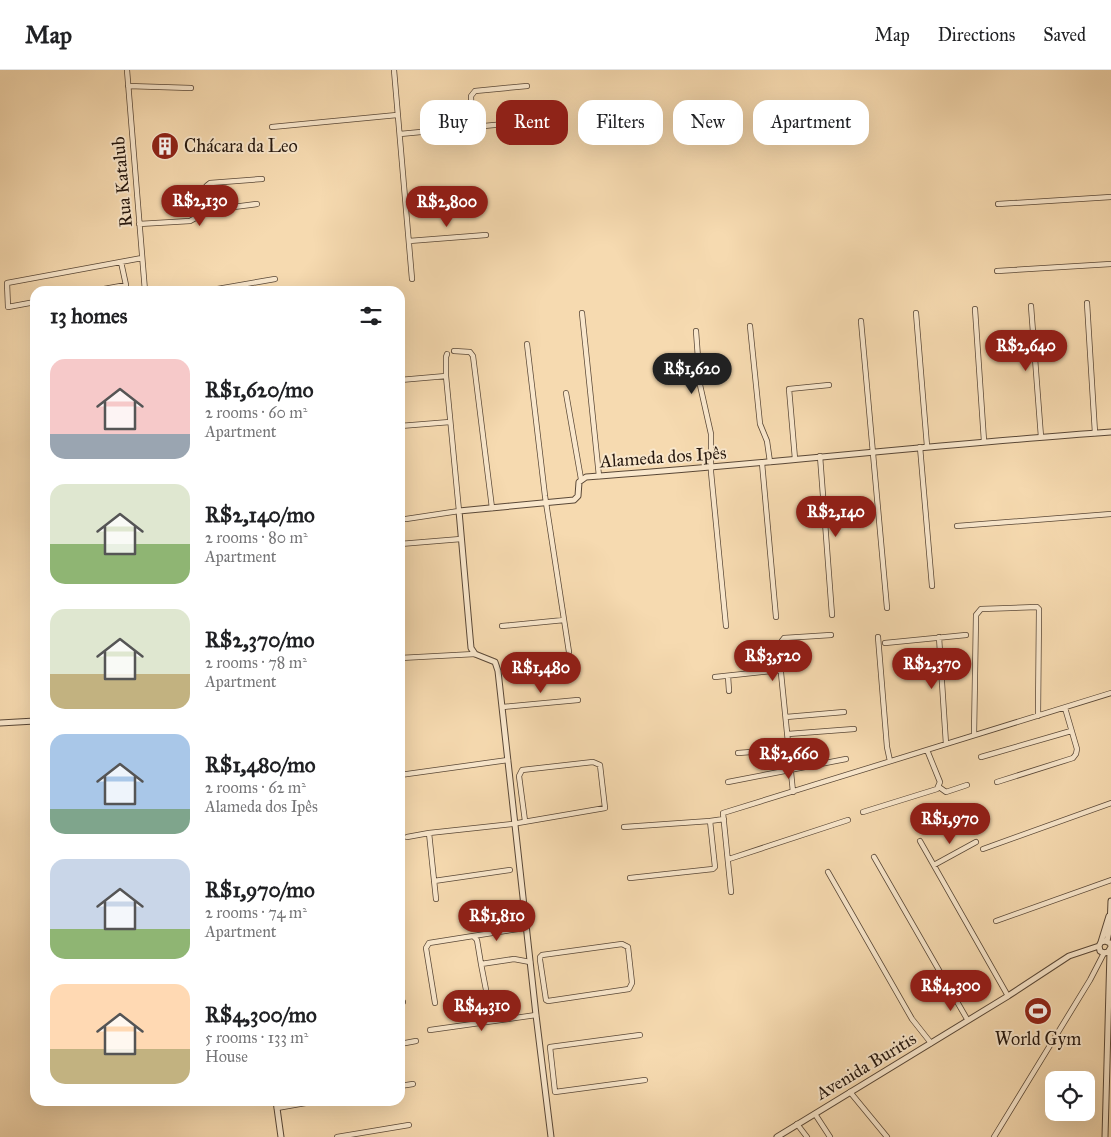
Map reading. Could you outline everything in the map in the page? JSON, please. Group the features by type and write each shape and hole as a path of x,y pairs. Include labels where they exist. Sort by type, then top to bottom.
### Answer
{"street":[{"name":"Rua Katalub","path":"127,70 145,286"},
{"path":"394,70 412,279"},
{"path":"128,86 191,88"},
{"path":"471,100 472,93 475,91 527,86"},
{"path":"272,127 397,115"},
{"path":"400,134 420,132"},
{"path":"198,217 200,195 210,183 262,179"},
{"path":"998,204 1111,196"},
{"path":"139,224 190,221 210,210 257,204"},
{"path":"409,241 486,235"},
{"path":"30,303 8,307 6,283 142,258"},
{"path":"120,286 126,285 121,262"},
{"path":"997,271 1111,264"},
{"path":"235,286 276,279"},
{"path":"1087,303 1095,433"},
{"path":"1031,306 1041,437"},
{"path":"975,309 984,438"},
{"path":"582,313 599,476"},
{"path":"916,313 927,446"},
{"path":"861,321 887,608"},
{"path":"750,326 760,424 767,440 770,462"},
{"path":"696,331 700,385 710,434 710,468 726,626"},
{"path":"527,344 546,503 569,652"},
{"path":"454,351 470,352 473,356 492,508"},
{"path":"447,354 446,376 470,644 471,650 475,654"},
{"path":"405,380 446,376"},
{"path":"796,459 789,389 829,385"},
{"path":"566,393 581,479"},
{"path":"405,426 450,422"},
{"name":"Alameda dos Ipês","path":"458,511 576,500 579,483 581,479 586,477 762,463 920,447 984,438 1041,437 1111,432"},
{"path":"920,447 932,586"},
{"path":"820,456 832,615"},
{"path":"762,463 776,617"},
{"path":"406,519 458,511"},
{"path":"958,526 1111,514"},
{"path":"405,544 461,539"},
{"path":"974,735 976,615 983,608 1037,607 1040,613 1038,716"},
{"path":"502,626 564,620"},
{"path":"793,792 781,670 782,640 784,638 831,635"},
{"path":"886,643 966,635"},
{"path":"878,637 887,747 890,761"},
{"path":"938,637 946,744"},
{"path":"405,658 475,654 496,664 503,707 551,1137"},
{"path":"714,677 781,670"},
{"path":"728,676 730,690"},
{"path":"731,892 723,813 1111,693"},
{"path":"503,707 578,700"},
{"path":"997,782 1073,758 1077,749 1065,708"},
{"path":"786,717 844,712"},
{"path":"0,723 30,721"},
{"path":"788,734 854,729"},
{"path":"981,758 1071,731"},
{"path":"738,753 789,749"},
{"path":"927,750 940,782 939,787"},
{"path":"728,782 846,759"},
{"path":"405,773 508,760"},
{"path":"407,837 515,823 605,808 600,765 593,762 522,770 519,776 525,821"},
{"path":"939,787 946,792 967,785"},
{"path":"863,812 939,787"},
{"path":"983,849 1111,803"},
{"path":"624,826 724,819"},
{"path":"729,859 848,820"},
{"path":"630,878 715,867 710,821"},
{"path":"429,833 436,899"},
{"path":"920,841 1008,996"},
{"path":"934,865 976,842"},
{"path":"874,858 967,1019"},
{"path":"434,880 510,870"},
{"path":"828,872 912,1019 931,1043"},
{"path":"996,921 1111,880"},
{"path":"1105,1137 1107,946 1111,900"},
{"path":"435,1003 427,945 518,929"},
{"path":"473,936 477,940 487,995"},
{"path":"622,944 628,947 632,983 629,989 548,1001 543,976 540,957 542,955 622,944"},
{"path":"994,1137 1090,980 1107,946"},
{"name":"Avenida Buritis","path":"777,1137 814,1114 852,1094 967,1019 1008,996 1069,956 1107,946"},
{"path":"481,964 514,959 530,962"},
{"path":"532,978 543,976"},
{"path":"430,1030 536,1015"},
{"path":"640,1034 550,1047 552,1068 555,1092 645,1080"},
{"path":"405,1043 416,1041"},
{"path":"543,1072 552,1068"},
{"path":"405,1085 413,1084"},
{"path":"852,1094 887,1137"},
{"path":"280,1137 277,1108 288,1106"},
{"path":"814,1114 830,1137"},
{"path":"797,1124 808,1137"},
{"path":"337,1137 409,1125"}],"place":[{"name":"Chácara da Leo","path":"165,146"},
{"name":"World Gym","path":"1038,1011"}]}
